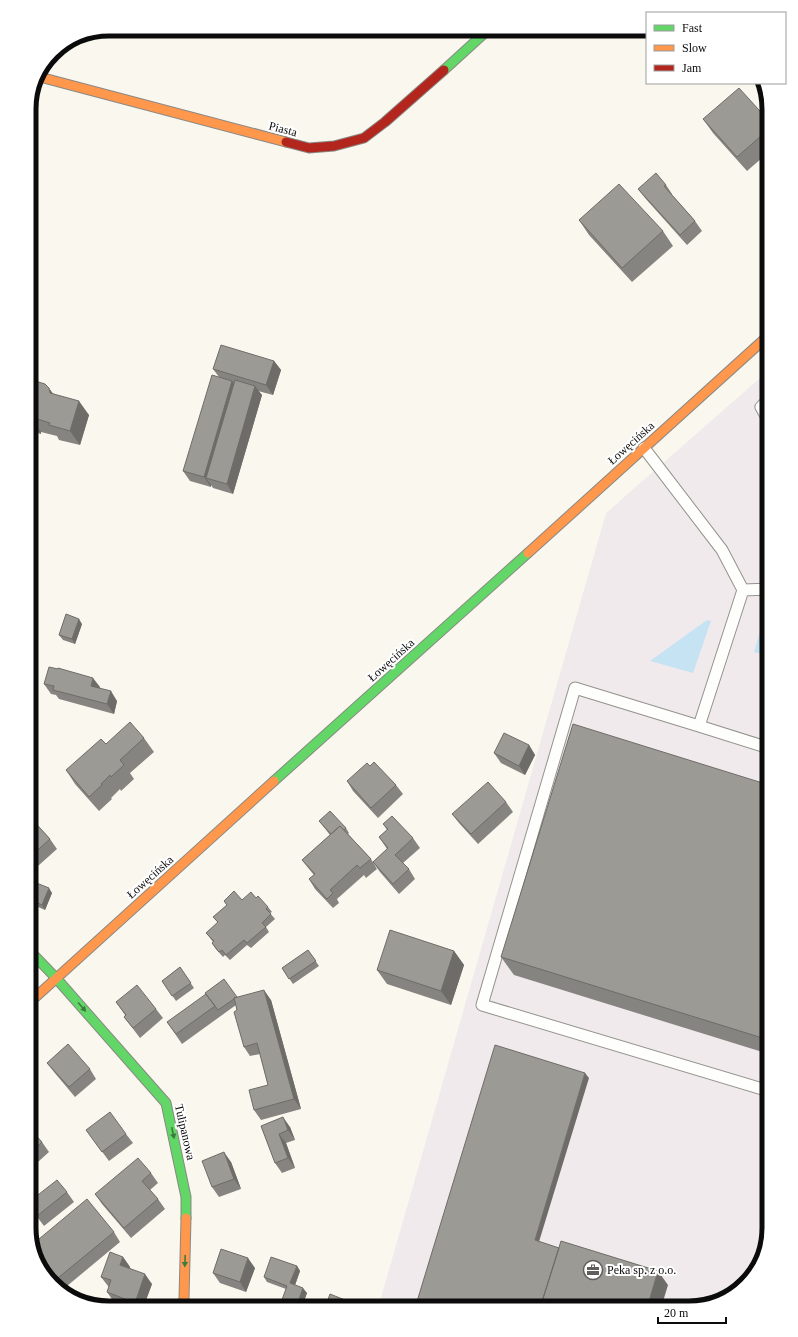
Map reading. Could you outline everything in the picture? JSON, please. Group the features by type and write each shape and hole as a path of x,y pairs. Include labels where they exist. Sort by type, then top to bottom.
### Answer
{"street":[{"name":"Piasta","path":"42,78 309,148 334,146 364,138 385,122 481,36"},
{"name":"Łowęcińska","path":"36,997 762,341"},
{"name":"Tulipanowa","path":"36,957 166,1103 186,1197 183,1301"}],"lane":[{"path":"644,448 722,550 743,590 698,726"},
{"path":"743,590 762,589"},
{"path":"762,746 575,688 482,1005 762,1089"}],"shaded area":[{"path":"762,376 762,1228 760,1247 755,1261 750,1269 737,1283 722,1294 704,1300 380,1301 606,513"}],"water":[{"path":"707,620 711,621 693,673 650,661"},
{"path":"762,625 762,654 754,652"}],"building":[{"path":"739,88 762,113 762,135 737,157 703,119"},
{"path":"656,173 666,185 664,186 695,221 680,235 638,189"},
{"path":"619,184 663,231 622,268 579,220"},
{"path":"221,345 274,361 266,385 213,369"},
{"path":"212,375 232,381 204,477 183,471"},
{"path":"235,380 255,386 227,484 206,478"},
{"path":"36,381 45,384 49,388 50,393 79,401 70,431 49,425 50,423 36,419"},
{"path":"66,614 79,619 72,639 59,635"},
{"path":"49,667 58,668 93,678 91,686 111,691 107,704 53,690 54,686 44,684"},
{"path":"130,722 144,738 120,760 124,765 111,777 110,775 89,797 66,770 101,739 106,744"},
{"path":"573,724 762,783 762,1038 501,957"},
{"path":"504,733 529,745 519,766 494,753"},
{"path":"374,762 396,785 371,808 347,781 367,763 370,766"},
{"path":"488,782 506,802 471,834 452,814"},
{"path":"330,811 346,828 344,830 340,826 331,834 319,821"},
{"path":"392,816 413,838 395,855 409,869 393,884 373,862 388,848 379,837 388,829 383,824"},
{"path":"36,824 50,839 36,852"},
{"path":"340,826 371,859 360,868 357,865 330,890 333,893 327,899 309,879 315,874 302,860"},
{"path":"36,883 49,888 42,905 36,902"},
{"path":"234,891 242,900 251,892 256,898 258,896 268,907 266,909 271,914 262,923 266,927 247,943 244,940 226,955 222,950 219,952 212,943 214,941 206,933 218,922 213,917 227,905 224,901"},
{"path":"390,930 454,951 441,991 377,970"},
{"path":"308,950 316,961 289,979 282,968"},
{"path":"180,967 191,983 172,996 162,981"},
{"path":"224,979 237,997 218,1010 205,993"},
{"path":"137,985 156,1009 133,1028 124,1017 126,1015 116,1002"},
{"path":"264,990 294,1099 254,1110 249,1090 268,1085 257,1043 244,1047 234,1012 237,1010 234,998"},
{"path":"206,994 215,1006 176,1034 167,1022"},
{"path":"68,1044 90,1069 69,1087 47,1063"},
{"path":"495,1045 585,1073 535,1240 559,1248 542,1301 417,1301"},
{"path":"110,1112 126,1134 102,1152 86,1130"},
{"path":"283,1117 288,1130 279,1134 288,1158 275,1163 261,1126"},
{"path":"36,1136 42,1142 36,1148"},
{"path":"224,1152 234,1179 212,1187 202,1161"},
{"path":"138,1158 151,1173 142,1181 158,1199 124,1228 95,1194"},
{"path":"57,1180 67,1192 37,1216 36,1196"},
{"path":"87,1199 114,1232 57,1279 43,1261 37,1241"},
{"name":"Peka sp. z o.o.","path":"561,1241 658,1271 649,1301 542,1301"},
{"path":"221,1249 248,1258 240,1282 213,1273"},
{"path":"110,1252 123,1257 120,1265 145,1274 136,1301 130,1301 107,1292 111,1280 101,1277"},
{"path":"271,1257 297,1266 290,1283 303,1288 298,1301 282,1301 287,1286 264,1277"},
{"path":"330,1294 348,1301 328,1301"}],"traffic: fast":[{"path":"444,70 481,36"},
{"path":"274,781 528,553"},
{"path":"36,957 166,1103 186,1197 186,1218"}],"traffic: slow":[{"path":"42,78 286,142"},
{"path":"528,553 762,341"},
{"path":"36,997 274,781"},
{"path":"183,1301 186,1218"}],"traffic: jam":[{"path":"286,142 309,148 334,146 364,138 385,122 444,70"}],"place":[{"name":"Peka sp. z o.o.","path":"593,1270"}]}
